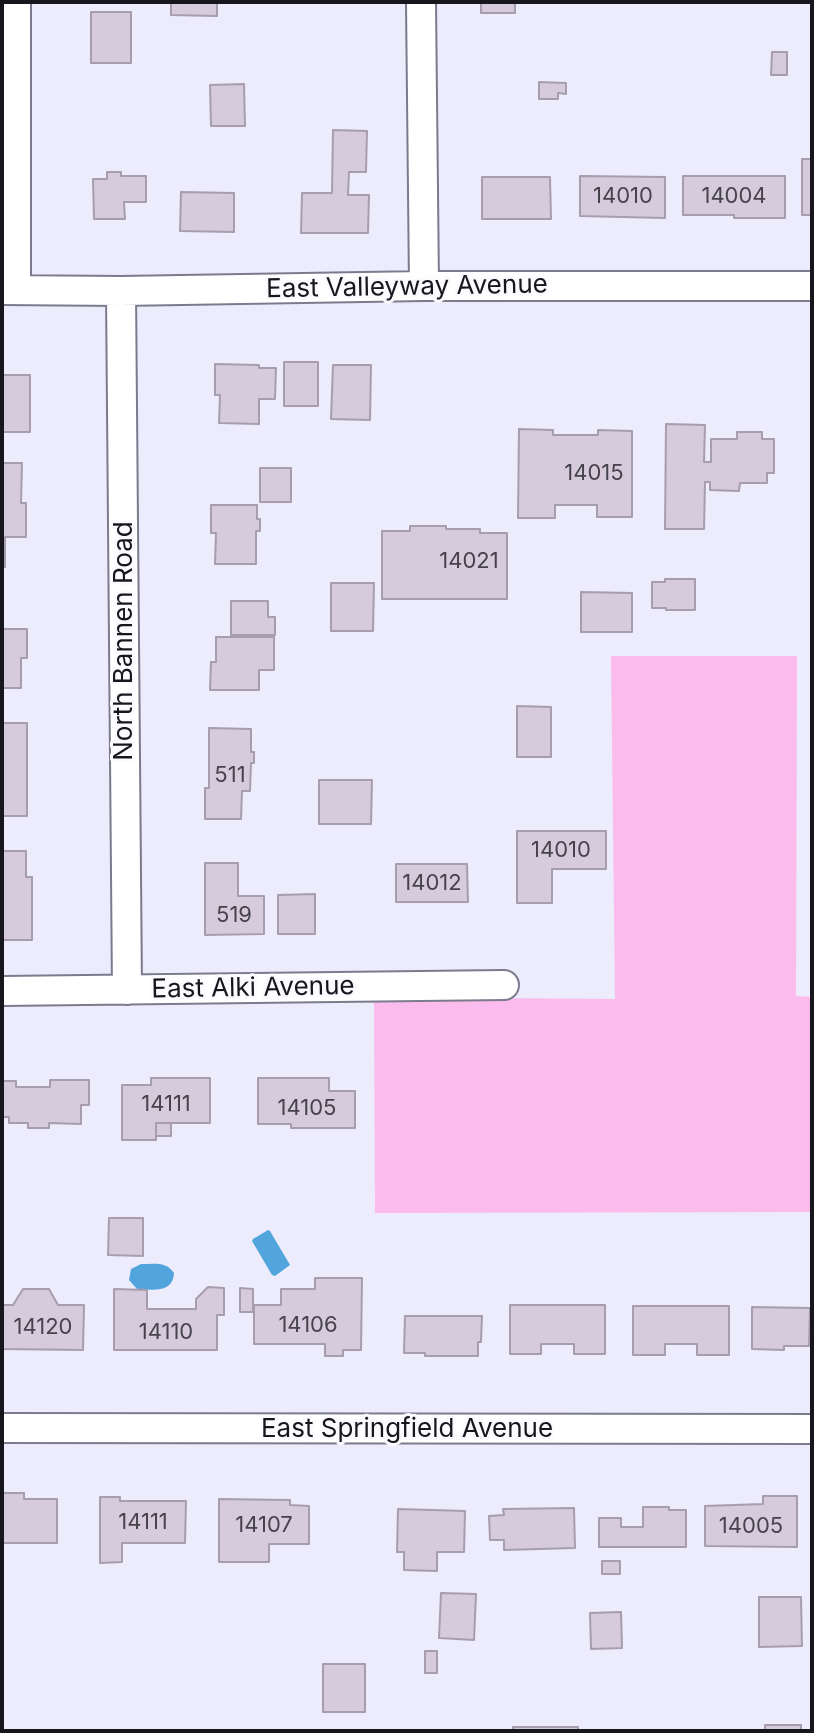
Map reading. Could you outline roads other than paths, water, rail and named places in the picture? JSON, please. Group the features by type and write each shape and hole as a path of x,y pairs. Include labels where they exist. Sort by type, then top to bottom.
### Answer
{"street":[{"path":"9,290 16,2"},
{"path":"421,2 424,286"},
{"name":"East Valleyway Avenue","path":"9,290 812,286"},
{"name":"North Bannen Road","path":"121,291 127,990"},
{"name":"East Alki Avenue","path":"2,991 504,985"},
{"name":"East Springfield Avenue","path":"2,1428 812,1429"}],"water":[{"path":"268,1230 290,1265 275,1276 252,1241"},
{"path":"141,1264 167,1267 174,1273 173,1279 161,1289 137,1289 129,1280 131,1269"}]}
